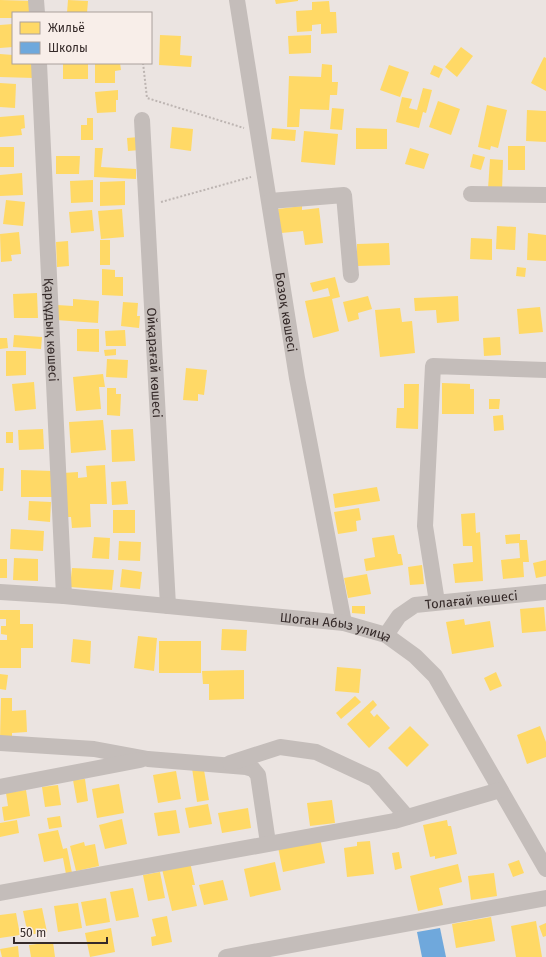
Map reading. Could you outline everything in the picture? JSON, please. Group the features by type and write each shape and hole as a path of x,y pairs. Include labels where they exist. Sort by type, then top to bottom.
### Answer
{"street":[{"path":"36,0 37,12"},
{"name":"Бозоқ көшесі","path":"237,0 297,378 344,623"},
{"name":"Қарқұдық көшесі","path":"39,64 64,596"},
{"name":"Ойқарағай көшесі","path":"142,120 168,606"},
{"path":"470,194 546,195"},
{"path":"270,201 344,195 351,275"},
{"path":"437,602 425,526 433,366 546,370"},
{"name":"Шоган Абыз улица","path":"0,592 64,596 344,623 386,635 415,656 435,676 500,790 543,859"},
{"name":"Толағай көшесі","path":"386,635 399,616 415,605 546,592"},
{"path":"0,743 94,749 148,759 246,767 253,770 258,775 268,843"},
{"path":"223,765 280,747 316,752 374,780 407,817"},
{"path":"0,787 148,759"},
{"path":"0,893 407,817 500,790"},
{"path":"226,957 546,898"}],"path":[{"path":"143,64 147,98 259,132"},
{"path":"146,206 265,174"}],"building: Жильё":[{"path":"0,0 33,1 33,12 12,12 12,18 0,18"},
{"path":"68,0 88,1 87,12 67,12"},
{"path":"275,0 298,0 298,1 276,4"},
{"path":"329,1 330,12 336,12 337,33 321,34 321,24 312,25 312,31 297,32 296,11 312,10 312,2"},
{"path":"12,24 12,47 0,48 0,25"},
{"path":"160,35 181,36 180,55 192,56 191,67 159,65"},
{"path":"311,35 311,53 289,54 288,36"},
{"path":"461,47 473,56 457,77 445,67"},
{"path":"0,54 12,55 12,64 34,64 34,78 0,77"},
{"path":"544,57 546,58 546,91 531,83"},
{"path":"63,64 88,64 88,79 63,79"},
{"path":"95,64 120,64 121,70 115,71 115,83 95,83"},
{"path":"322,64 332,65 332,82 338,82 337,95 330,95 329,110 300,109 299,127 287,127 289,76 321,77"},
{"path":"389,65 409,72 400,97 380,90"},
{"path":"434,65 443,69 439,78 430,74"},
{"path":"0,83 16,84 15,108 0,107"},
{"path":"423,88 432,90 426,113 423,112 419,128 396,122 402,97 412,99 409,108 417,110"},
{"path":"118,90 116,112 97,113 95,92"},
{"path":"438,101 460,109 451,135 429,127"},
{"path":"487,105 507,110 498,148 491,146 490,150 478,147"},
{"path":"332,108 344,109 342,130 330,129"},
{"path":"527,110 546,111 546,142 526,141"},
{"path":"24,115 25,128 21,129 22,135 0,137 0,117"},
{"path":"87,118 93,118 93,140 81,140 81,125 87,125"},
{"path":"172,127 193,129 191,151 170,148"},
{"path":"272,128 296,130 295,141 271,139"},
{"path":"356,128 387,129 387,149 356,149"},
{"path":"304,131 338,134 335,165 301,162"},
{"path":"139,137 140,150 128,151 127,138"},
{"path":"508,146 525,146 525,170 508,170"},
{"path":"0,147 14,147 14,167 0,167"},
{"path":"95,148 103,148 101,167 136,169 136,179 94,177"},
{"path":"410,148 429,154 424,169 405,164"},
{"path":"473,154 485,157 481,170 470,167"},
{"path":"56,156 80,156 79,174 56,174"},
{"path":"490,159 503,160 502,190 488,189"},
{"path":"22,173 23,195 0,196 0,175"},
{"path":"93,180 93,202 71,203 70,181"},
{"path":"125,181 125,205 100,206 100,182"},
{"path":"6,200 25,202 23,226 3,224"},
{"path":"302,206 302,210 319,208 323,243 305,245 303,231 281,233 278,209"},
{"path":"122,209 124,237 101,239 98,211"},
{"path":"92,210 94,231 71,233 69,212"},
{"path":"497,226 516,227 515,250 496,249"},
{"path":"19,232 21,254 11,255 12,261 1,262 0,234"},
{"path":"528,233 546,235 546,261 527,260"},
{"path":"471,238 492,239 492,260 470,259"},
{"path":"100,240 110,240 110,265 100,265"},
{"path":"68,241 69,266 57,267 56,242"},
{"path":"389,243 390,265 357,266 357,244"},
{"path":"517,267 526,268 525,277 516,276"},
{"path":"102,269 115,270 115,277 123,277 123,296 102,295"},
{"path":"335,277 340,297 332,299 339,331 313,338 305,301 330,296 328,288 313,292 310,283"},
{"path":"37,293 38,318 14,318 13,294"},
{"path":"368,296 372,309 358,313 359,319 348,322 343,302"},
{"path":"458,296 459,321 437,323 436,310 415,311 414,298"},
{"path":"73,299 99,301 98,323 56,320 57,305 73,306"},
{"path":"123,302 138,303 137,316 140,316 139,328 121,326"},
{"path":"540,307 543,332 519,334 517,309"},
{"path":"400,308 402,322 412,321 415,353 380,357 375,310"},
{"path":"77,329 99,329 99,352 77,351"},
{"path":"125,330 126,346 106,346 105,331"},
{"path":"14,335 42,337 41,349 13,347"},
{"path":"500,337 501,355 484,356 483,338"},
{"path":"0,338 7,338 8,348 0,349"},
{"path":"116,349 116,355 105,356 104,350"},
{"path":"6,351 26,351 26,375 6,376"},
{"path":"107,359 128,360 127,378 106,377"},
{"path":"186,368 207,370 204,395 198,394 198,401 183,400"},
{"path":"103,374 105,387 99,387 101,409 76,411 73,377"},
{"path":"34,382 36,409 15,411 12,384"},
{"path":"442,383 470,384 470,389 474,389 474,414 442,414"},
{"path":"404,384 419,384 418,429 396,428 397,408 404,408"},
{"path":"107,388 116,388 116,394 121,394 120,416 107,415"},
{"path":"489,399 500,399 499,409 489,409"},
{"path":"503,415 504,430 494,431 493,416"},
{"path":"103,420 106,450 71,453 69,422"},
{"path":"43,429 44,449 19,450 18,430"},
{"path":"133,429 135,461 112,462 111,430"},
{"path":"6,432 13,432 13,443 6,443"},
{"path":"105,465 107,504 90,504 91,527 72,528 71,517 65,517 63,473 78,472 78,478 87,477 86,466"},
{"path":"0,468 4,468 3,491 0,491"},
{"path":"21,470 53,471 53,497 21,497"},
{"path":"126,481 128,504 112,505 111,482"},
{"path":"377,487 380,501 335,508 333,494"},
{"path":"29,501 51,502 50,522 28,520"},
{"path":"359,508 361,520 356,521 357,531 338,534 334,512"},
{"path":"113,510 135,510 135,533 113,533"},
{"path":"475,513 476,533 480,532 483,581 455,583 453,564 473,562 472,546 463,546 461,514"},
{"path":"11,529 44,531 43,551 10,549"},
{"path":"520,534 520,540 527,540 529,562 523,562 524,577 503,579 501,560 520,558 519,543 506,544 505,535"},
{"path":"394,535 398,554 401,554 403,565 366,571 364,559 375,557 372,538"},
{"path":"94,537 110,538 109,559 92,558"},
{"path":"119,541 141,542 140,561 118,560"},
{"path":"14,558 38,559 38,581 13,580"},
{"path":"0,559 7,559 7,578 0,578"},
{"path":"546,560 546,576 536,578 533,563"},
{"path":"422,565 424,584 410,585 408,567"},
{"path":"72,568 114,570 112,590 70,587"},
{"path":"122,569 142,572 140,589 120,587"},
{"path":"367,574 371,594 348,598 344,578"},
{"path":"352,606 365,606 365,614 352,613"},
{"path":"544,607 546,631 522,633 520,609"},
{"path":"0,610 20,610 20,624 33,624 33,648 21,648 21,668 0,668 0,640 7,640 7,635 1,634 1,626 6,626 6,619 0,619"},
{"path":"464,619 465,625 490,621 494,647 452,654 446,622"},
{"path":"222,629 247,630 246,651 221,650"},
{"path":"138,636 157,638 154,671 134,668"},
{"path":"73,639 91,641 90,664 71,662"},
{"path":"159,641 201,641 201,673 159,673"},
{"path":"337,667 361,669 359,693 335,691"},
{"path":"244,670 244,699 209,700 209,684 203,684 202,671"},
{"path":"496,672 502,686 490,691 484,678"},
{"path":"0,674 8,675 6,690 0,689"},
{"path":"355,696 361,702 341,719 336,713"},
{"path":"1,698 12,698 12,711 26,710 27,732 12,733 12,739 0,739"},
{"path":"373,700 377,705 370,712 374,717 377,714 390,728 369,748 347,724"},
{"path":"410,726 429,745 407,767 388,748"},
{"path":"540,726 546,742 546,757 527,764 517,735"},
{"path":"192,768 204,770 209,800 197,802"},
{"path":"176,771 181,799 158,803 153,775"},
{"path":"85,779 88,801 77,803 73,780"},
{"path":"119,784 124,813 97,818 92,789"},
{"path":"58,785 61,805 45,807 42,787"},
{"path":"26,790 30,816 4,821 2,807 8,806 6,793"},
{"path":"332,800 335,823 310,826 307,803"},
{"path":"208,804 212,824 189,828 185,808"},
{"path":"248,808 251,828 222,833 218,813"},
{"path":"176,810 180,833 158,836 154,813"},
{"path":"60,816 62,827 49,829 47,818"},
{"path":"122,819 127,844 105,849 99,825"},
{"path":"17,820 19,833 0,837 0,823"},
{"path":"447,820 448,826 451,826 457,854 435,859 435,856 430,857 423,825"},
{"path":"58,830 63,849 67,848 72,873 66,874 63,858 44,862 38,834"},
{"path":"320,838 325,863 283,872 278,847"},
{"path":"370,841 374,874 347,877 344,848 357,846 357,842"},
{"path":"84,842 85,846 95,844 99,866 76,871 70,846"},
{"path":"399,852 402,868 395,870 392,853"},
{"path":"519,860 524,873 513,877 508,864"},
{"path":"190,862 195,885 192,885 197,906 172,911 162,869"},
{"path":"275,862 281,890 250,897 244,869"},
{"path":"458,864 462,882 439,888 443,905 418,911 410,876"},
{"path":"160,872 165,898 148,901 143,875"},
{"path":"494,873 497,896 471,900 468,876"},
{"path":"223,880 228,900 204,905 199,885"},
{"path":"133,888 139,917 116,921 110,892"},
{"path":"106,898 110,922 86,926 81,902"},
{"path":"78,903 82,928 58,932 54,906"},
{"path":"42,908 47,932 28,935 23,911"},
{"path":"16,913 20,935 0,938 0,915"},
{"path":"167,916 172,942 152,946 151,937 156,936 152,919"},
{"path":"491,917 495,941 456,948 452,924"},
{"path":"536,921 542,957 516,957 511,926"},
{"path":"546,923 546,936 543,937 539,926"},
{"path":"111,928 115,952 90,957 85,933"},
{"path":"53,942 55,957 31,957 29,945"},
{"path":"18,946 19,957 2,957 0,949"}],"building: Школы":[{"path":"440,928 446,957 422,957 417,932"}]}
